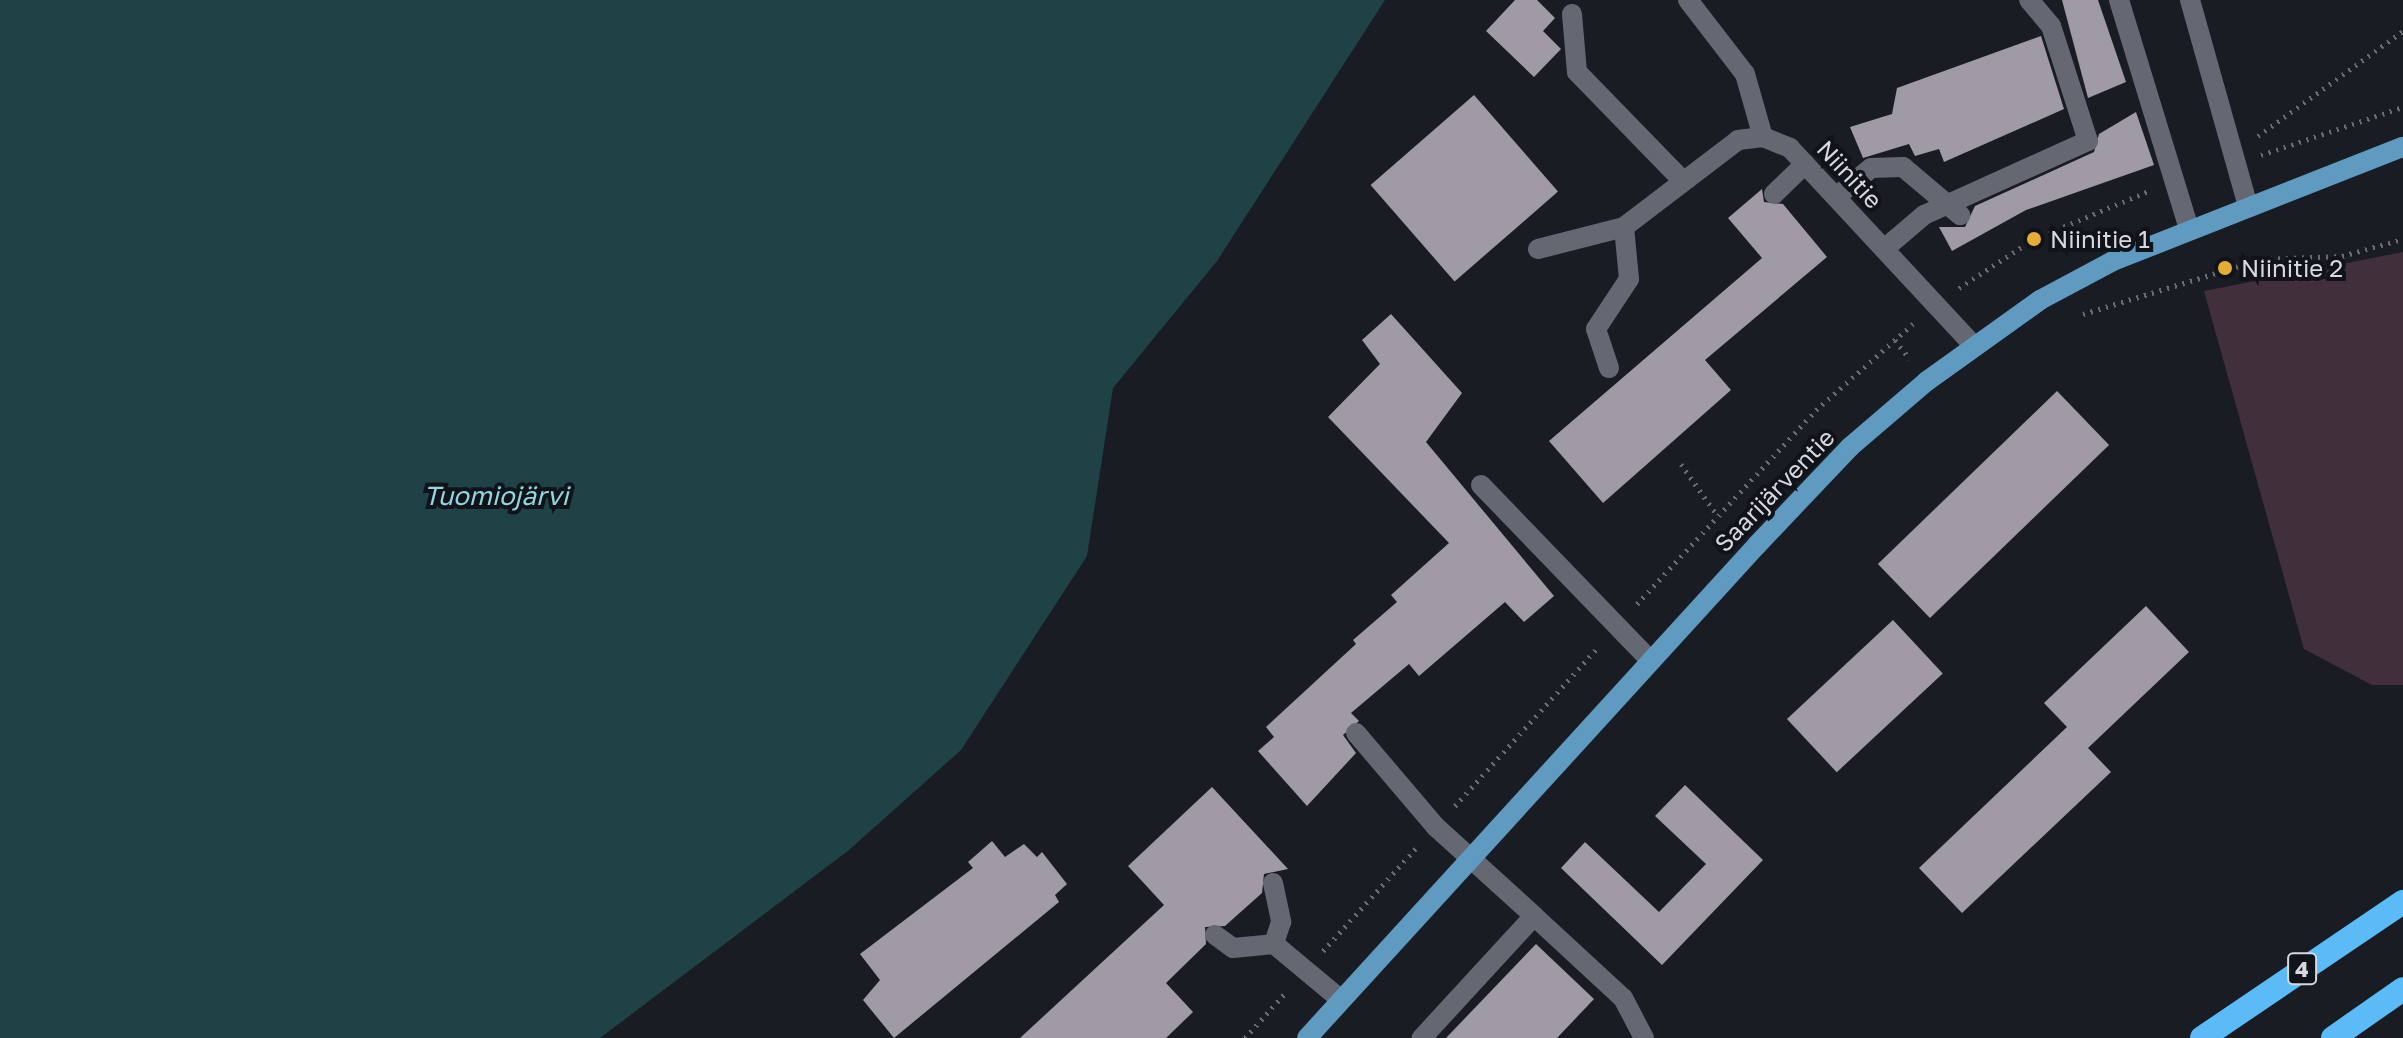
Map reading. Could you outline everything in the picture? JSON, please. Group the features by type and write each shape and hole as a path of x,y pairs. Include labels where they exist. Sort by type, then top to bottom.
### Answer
{"highway":[{"name":"4","path":"2202,1038 2403,902"},
{"path":"2333,1038 2403,989"}],"main road":[{"name":"Saarijärventie","path":"1307,1038 1649,659 1850,447 1973,345 2040,300 2188,226 2403,147"}],"street":[{"path":"1538,249 1624,227 1738,140 1763,137 1745,74 1688,0"},
{"path":"1884,249 1952,210 2088,141 2051,26 2029,0"},
{"path":"2119,0 2140,94 2188,226"},
{"path":"2190,0 2247,203"},
{"path":"1572,14 1577,72 1683,181"},
{"name":"Niinitie","path":"1763,137 1805,164 1973,345"},
{"path":"1774,194 1805,164"},
{"path":"1836,197 1871,168 1903,167 1952,210"},
{"path":"1609,368 1596,329 1629,279 1624,227"},
{"path":"1481,485 1649,659"},
{"path":"1356,733 1436,827 1623,998 1644,1038"},
{"path":"1273,883 1281,922 1274,944"},
{"path":"1422,1038 1534,916"},
{"path":"1215,935 1233,948 1274,944 1340,999"}],"path":[{"path":"2235,164 2269,122 2403,31"},
{"path":"2071,318 2262,259 2342,256 2403,239"},
{"path":"1681,464 1718,515"}],"shaded area":[{"path":"2403,252 2403,685 2372,685 2304,649 2204,291"}],"water":[{"name":"Tuomiojärvi","path":"0,0 1385,0 1217,261 1113,388 1087,556 961,750 849,850 600,1038 0,1038"}],"building":[{"path":"1515,0 1537,0 1555,18 1543,31 1561,49 1534,77 1486,31"},
{"path":"2062,0 2098,0 2126,82 2088,98"},
{"path":"2041,36 2064,109 1944,162 1939,149 1915,156 1909,144 1863,158 1850,127 1892,114 1897,88"},
{"path":"1474,95 1558,192 1455,281 1371,185"},
{"path":"2136,112 2154,165 2026,210 1952,251 1939,227 1965,227 1975,206 2094,152 2099,134"},
{"path":"1762,189 1764,202 1783,204 1827,257 1705,360 1731,390 1603,503 1549,441 1762,258 1728,218"},
{"path":"1391,314 1462,393 1426,442 1554,596 1524,622 1505,602 1419,676 1409,664 1351,713 1359,721 1343,735 1356,753 1307,806 1258,751 1274,737 1266,727 1356,644 1353,640 1397,602 1391,595 1449,543 1328,417 1380,364 1362,340"},
{"path":"2057,391 2109,445 1930,618 1878,564"},
{"path":"2146,606 2189,652 2088,748 2111,772 1962,913 1919,868 2067,727 2044,703"},
{"path":"1893,620 1943,673 1837,772 1787,719"},
{"path":"1685,785 1763,860 1662,965 1561,868 1585,842 1659,912 1706,864 1655,816"},
{"path":"1212,787 1288,869 1264,874 1262,893 1225,926 1205,927 1206,944 1166,983 1193,1012 1166,1038 1020,1038 1164,905 1128,866"},
{"path":"992,841 1005,857 1024,844 1037,857 1042,852 1067,884 1055,895 1059,902 894,1038 863,1000 880,980 860,954 973,868 968,862"},
{"path":"1536,944 1594,999 1557,1038 1446,1038"}],"place":[{"name":"Niinitie 1","path":"2034,239"},
{"name":"Niinitie 2","path":"2225,268"}]}
